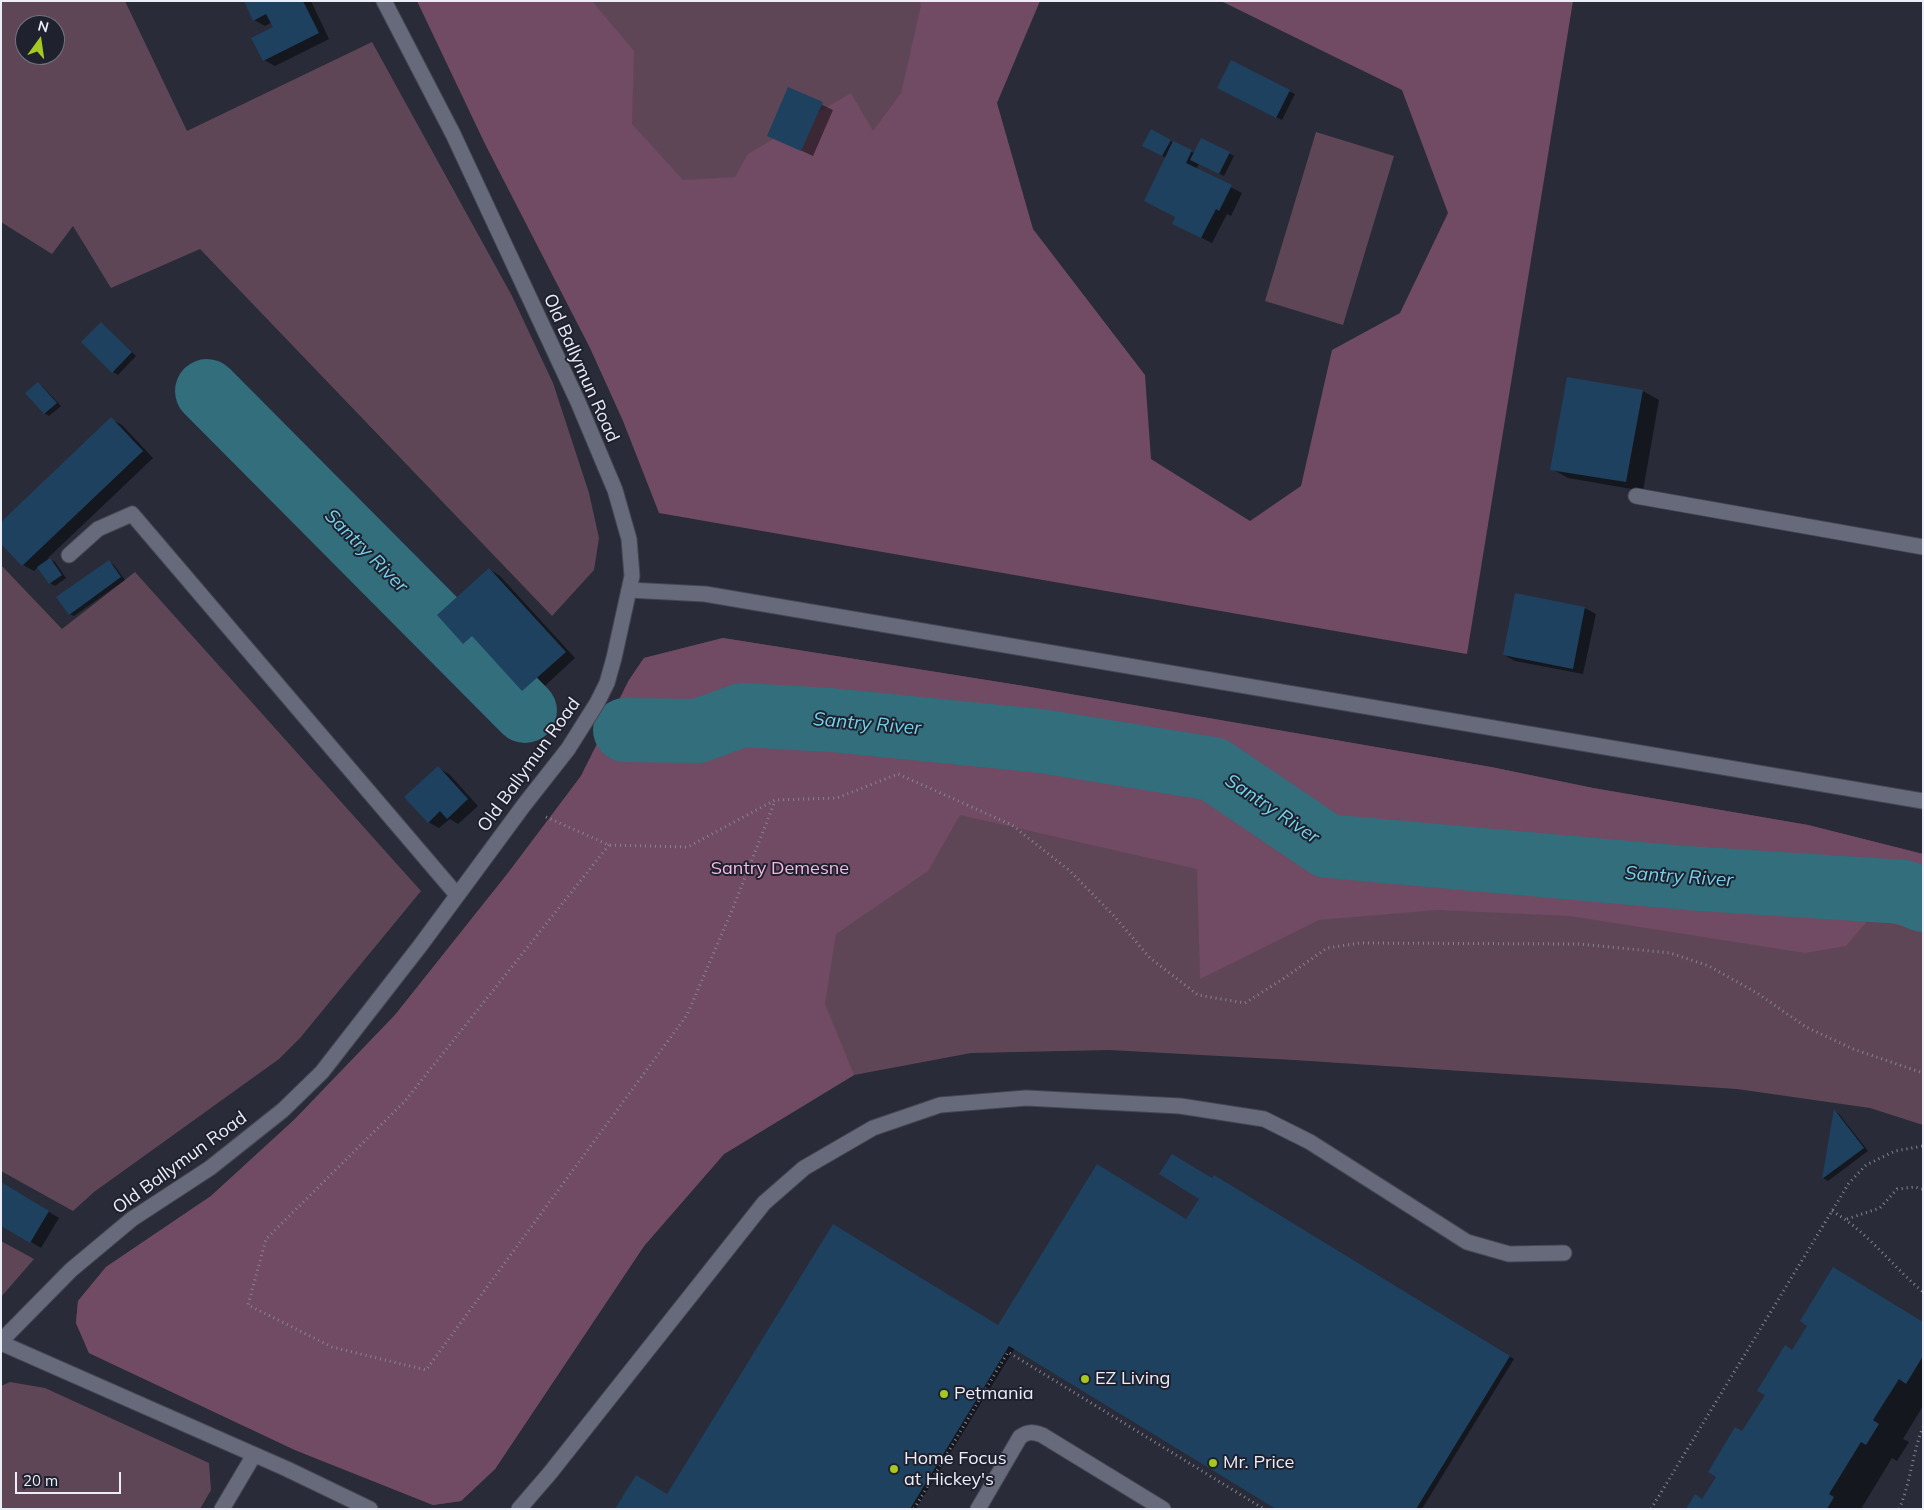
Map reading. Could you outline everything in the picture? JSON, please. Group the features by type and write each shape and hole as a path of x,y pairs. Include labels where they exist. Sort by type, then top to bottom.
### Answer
{"street":[{"name":"Old Ballymun Road","path":"1,1342 71,1270 132,1219 210,1168 283,1110 322,1072 420,946 524,804 568,750 607,683 632,576 629,539 615,490 578,402 453,134 384,1"},
{"path":"1636,496 1923,547"},
{"path":"69,555 98,529 132,514 457,895"},
{"path":"629,590 705,594 1923,801"},
{"path":"519,1509 550,1473 764,1203 804,1168 873,1128 940,1105 1026,1098 1180,1106 1264,1118 1310,1142 1467,1242 1509,1254 1564,1253"},
{"path":"1,1342 370,1509"},
{"path":"978,1509 1020,1437 1026,1432 1042,1435 1163,1509"},
{"path":"222,1509 254,1455"}],"path":[{"path":"524,804 543,816 609,845 688,846 775,800 837,798 898,774 1012,826 1070,872 1150,958 1198,995 1245,1003 1328,948 1360,943 1580,944 1670,953 1709,966 1757,993 1806,1027 1853,1049 1923,1073"},
{"path":"609,845 405,1102 266,1239 248,1305 332,1347 426,1370 687,1015 733,908 775,800"},
{"path":"1651,1509 1849,1183 1866,1165 1895,1151 1923,1146"},
{"path":"1846,1219 1880,1208 1897,1189 1915,1187 1922,1189"},
{"path":"1832,1211 1846,1219 1866,1235 1903,1276 1923,1292"},
{"path":"1899,1509 1911,1472 1915,1446 1923,1427"}],"green space":[{"path":"1,1 125,1 187,131 372,42 512,296 553,383 589,493 599,538 594,570 552,616 200,249 111,288 73,226 52,254 1,222"},
{"path":"417,1 592,1 634,51 632,124 683,180 735,177 748,154 851,93 873,131 901,93 921,6 920,1 1040,1 997,103 1033,229 1145,375 1151,459 1250,521 1301,486 1332,350 1400,313 1448,213 1402,90 1221,1 1573,1 1467,654 659,513 623,421 590,348 485,144"},
{"path":"528,1 937,1 885,153 659,224"},
{"path":"1316,132 1394,156 1343,325 1265,301"},
{"path":"1,565 62,629 135,572 421,891 300,1038 279,1059 94,1192 73,1211 1,1171"},
{"name":"Santry Demesne","path":"723,638 1024,686 1491,767 1593,788 1808,825 1923,854 1923,1125 1870,1108 1737,1089 1109,1050 971,1053 854,1075 724,1154 644,1246 495,1469 461,1501 433,1505 295,1450 89,1353 76,1323 78,1301 106,1267 211,1196 295,1119 395,1015 508,873 581,776 629,680 644,658"},
{"name":"Santry Demesne","path":"723,638 1024,686 1491,767 1593,788 1808,825 1923,854 1923,931 1870,918 1846,946 1805,953 1570,916 1437,910 1319,920 1200,979 1197,869 960,815 928,871 836,934 825,1004 854,1075 724,1154 644,1246 495,1469 461,1501 433,1505 295,1450 89,1353 76,1323 78,1301 106,1267 211,1196 295,1119 395,1015 508,873 581,776 629,680 644,658"},
{"path":"1,1241 34,1259 1,1297"},
{"path":"10,1382 45,1388 209,1463 211,1490 200,1509 1,1509 1,1386"}],"building":[{"path":"244,1 303,1 319,33 263,61 251,38 273,27 266,14 253,21"},
{"path":"1231,60 1290,90 1276,118 1217,88"},
{"path":"788,87 823,102 801,151 767,136"},
{"path":"1151,129 1171,140 1162,156 1142,146"},
{"path":"1201,138 1230,152 1219,174 1190,160"},
{"path":"1173,141 1192,150 1186,163 1232,185 1219,211 1216,209 1201,238 1172,224 1175,217 1144,201"},
{"path":"101,322 132,352 112,373 81,342"},
{"path":"1567,377 1643,390 1626,482 1550,470"},
{"path":"38,382 57,403 44,414 25,393"},
{"path":"111,417 143,451 22,566 1,544 1,522"},
{"path":"50,558 62,575 49,584 37,567"},
{"path":"109,560 121,577 69,615 56,597"},
{"path":"489,568 566,652 522,691 472,636 463,644 437,615"},
{"path":"1515,593 1585,607 1573,669 1503,655"},
{"path":"438,766 468,799 447,819 440,811 428,823 404,797"},
{"path":"1834,1109 1864,1148 1822,1179"},
{"path":"1172,1154 1212,1178 1214,1175 1510,1356 1416,1509 1276,1509 1009,1346 910,1509 615,1509 636,1475 667,1494 833,1224 998,1325 1097,1164 1186,1219 1199,1199 1159,1174"},
{"path":"1,1182 49,1211 30,1243 1,1226"},
{"path":"1833,1267 1923,1322 1923,1356 1906,1384 1899,1379 1873,1420 1879,1424 1866,1445 1861,1442 1829,1494 1834,1497 1827,1509 1686,1509 1695,1494 1702,1499 1716,1477 1708,1472 1735,1427 1742,1431 1765,1395 1757,1391 1785,1345 1792,1350 1807,1326 1800,1321"}],"waterway":[{"name":"Santry River","path":"207,391 525,711"},
{"name":"Santry River","path":"625,730 698,731 742,715 831,720 1041,741 1213,769 1327,846 1686,878 1904,892 1923,900"}],"place":[{"name":"EZ Living","path":"1085,1379"},
{"name":"Petmania","path":"944,1394"},
{"name":"Mr. Price","path":"1213,1463"},
{"name":"Home Focus at Hickey's","path":"894,1469"}]}
